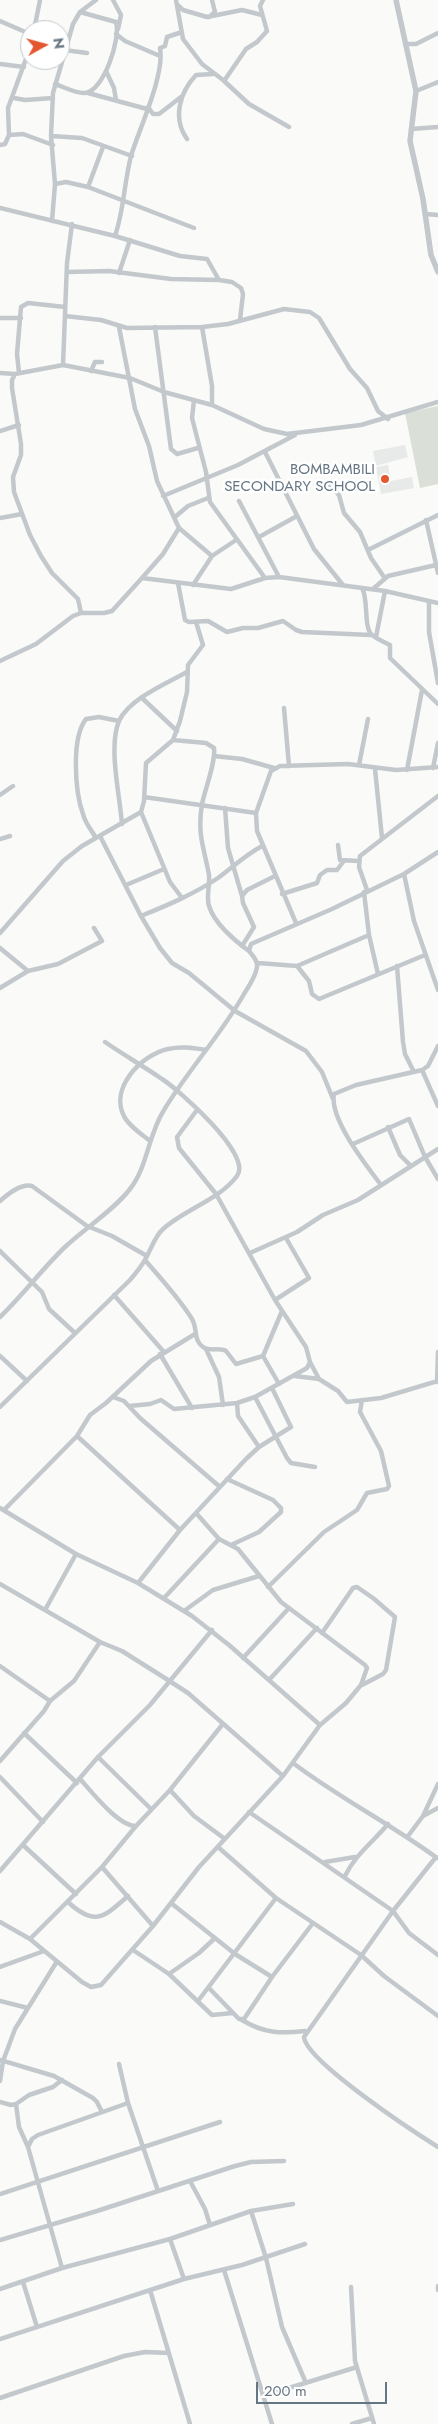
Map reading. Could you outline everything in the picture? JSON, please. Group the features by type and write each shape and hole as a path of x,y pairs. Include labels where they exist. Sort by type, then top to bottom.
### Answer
{"street":[{"path":"36,20 40,0"},
{"path":"70,33 80,12 96,0"},
{"path":"88,93 99,83 106,71 120,24 120,15 113,0"},
{"path":"209,18 215,12 212,0"},
{"path":"224,81 241,55 267,30 260,4 264,0"},
{"path":"396,0 404,43 416,90 410,141 426,214 431,255 438,271"},
{"path":"177,3 183,10 209,18 242,10 262,14"},
{"path":"177,3 182,32 190,50 213,74 224,81 249,104 289,127"},
{"path":"80,12 114,21 118,25 117,32"},
{"path":"0,21 20,30"},
{"path":"117,32 126,41 160,56"},
{"path":"115,236 132,156 148,108 160,56 160,48 164,46 167,37 182,32"},
{"path":"404,43 416,44 438,33"},
{"path":"70,49 87,53"},
{"path":"0,64 20,66"},
{"path":"0,145 6,143 9,135 8,111 23,70"},
{"path":"52,221 56,184 51,136 53,98 58,70"},
{"path":"106,71 114,88 116,100"},
{"path":"55,84 81,93 88,93 148,108 153,114 159,114 181,97 195,76 213,74"},
{"path":"416,90 438,82"},
{"path":"181,97 179,124 187,139"},
{"path":"14,98 25,100 53,98"},
{"path":"411,129 438,127"},
{"path":"9,135 23,134 53,145"},
{"path":"51,136 82,138 102,147 132,156"},
{"path":"88,187 102,147"},
{"path":"56,184 66,182 88,187 194,228"},
{"path":"0,208 72,224 180,256 209,260 219,280"},
{"path":"426,214 438,215"},
{"path":"63,366 64,316 72,224"},
{"path":"119,273 130,240"},
{"path":"67,272 119,273 171,279 219,280 237,284 241,288 243,302 240,320"},
{"path":"65,307 36,303 23,304 17,373 12,380 19,425 21,455 13,484 22,514 41,556 52,573 78,599 82,613"},
{"path":"64,316 101,320 119,327 202,328 284,309 294,308 314,314 324,326 350,369 367,388 378,411 388,419"},
{"path":"0,318 21,318"},
{"path":"119,327 135,409 163,496 179,528 212,556"},
{"path":"155,327 166,417 173,453 183,453 198,448"},
{"path":"202,328 212,386 212,405"},
{"path":"91,371 94,362 102,362"},
{"path":"0,373 17,373 63,366 130,378 164,392 212,405 271,432 296,434 388,419 438,402"},
{"path":"194,400 192,418 207,478 208,498 212,508 265,578"},
{"path":"0,431 19,425"},
{"path":"163,496 265,452 296,434"},
{"path":"265,452 319,558 343,585"},
{"path":"329,484 339,495 344,512 360,532 384,577"},
{"path":"175,518 188,506 208,498"},
{"path":"239,501 279,577"},
{"path":"0,518 22,514"},
{"path":"259,537 297,516"},
{"path":"368,550 426,520 438,516"},
{"path":"426,520 438,573"},
{"path":"0,661 36,644 73,616 82,613 112,611 163,554 179,528"},
{"path":"193,585 212,556 236,540"},
{"path":"373,589 384,577 436,565"},
{"path":"142,578 155,578 178,584 231,589 265,578 279,577 386,591 438,603"},
{"path":"178,584 183,615 189,622 208,621 227,632 243,628 258,628 282,621 302,632 374,636"},
{"path":"362,588 367,599 368,627 374,636 391,646 390,658 438,704"},
{"path":"374,636 386,591"},
{"path":"429,601 432,648 438,683"},
{"path":"182,898 170,882 141,812 146,763 172,740 177,731 187,692 188,665 203,645 196,622"},
{"path":"432,648 438,648"},
{"path":"122,824 115,743 119,721 142,698 187,672"},
{"path":"407,770 422,690"},
{"path":"142,698 177,731"},
{"path":"284,708 289,766"},
{"path":"119,721 99,717 86,719 82,725 78,737 78,776 82,812 160,948 172,963 189,973 235,1011 306,1052 322,1072 340,1120 353,1144 381,1185"},
{"path":"358,765 368,719"},
{"path":"0,1317 88,1226 123,1198 131,1188 144,1164 150,1141 164,1110 235,1011 257,969 258,963 249,951 242,946 213,914 209,906 209,883 200,843 199,826 202,804 214,756 214,748 206,744 172,740"},
{"path":"214,756 242,759 274,768 358,765 375,769 407,770 436,768 438,743"},
{"path":"274,768 268,774 256,813 257,832 296,923"},
{"path":"375,769 382,838"},
{"path":"0,795 13,786"},
{"path":"378,974 368,935 365,891 358,861 365,850 438,796"},
{"path":"144,797 256,813"},
{"path":"224,808 232,865 243,903 254,927 242,946"},
{"path":"0,933 63,861 98,837 141,812"},
{"path":"0,838 10,836"},
{"path":"141,916 182,898 209,883 232,865 262,846"},
{"path":"338,846 339,856 343,862"},
{"path":"249,951 251,944 254,942 332,909 365,891 404,874 438,853"},
{"path":"282,894 317,883 320,874 327,870 337,870 343,862 358,861"},
{"path":"126,886 164,869"},
{"path":"404,874 425,955 438,990"},
{"path":"242,896 247,890 275,876"},
{"path":"0,988 28,971 58,964 96,945 102,941 102,938 94,928"},
{"path":"258,963 297,966 368,935"},
{"path":"0,948 28,971"},
{"path":"297,966 309,981 312,994 319,999 425,955"},
{"path":"397,966 403,1042 407,1059 414,1072"},
{"path":"432,972 438,972"},
{"path":"0,1407 130,1280 164,1228 216,1194 237,1176 239,1163 237,1155 197,1110 162,1079 105,1042"},
{"path":"333,1099 338,1091 422,1070 428,1066 438,1046"},
{"path":"150,1141 136,1130 122,1112 122,1095 125,1084 138,1065 155,1053 184,1047 206,1050"},
{"path":"422,1070 438,1106"},
{"path":"197,1110 177,1137 176,1142 216,1194 282,1311 306,1347 310,1362 319,1379"},
{"path":"353,1144 409,1119 425,1157 438,1179"},
{"path":"388,1127 400,1155 411,1166"},
{"path":"250,1254 286,1238 323,1215 342,1209 438,1149"},
{"path":"0,1201 10,1192 27,1184 88,1226 112,1236 146,1258 185,1308 193,1322 199,1343 206,1349 219,1377 223,1405"},
{"path":"276,1300 309,1278 286,1238"},
{"path":"0,1251 42,1292 49,1309 75,1333"},
{"path":"114,1295 162,1353 192,1408"},
{"path":"263,1356 282,1311"},
{"path":"195,1334 162,1353 90,1415 77,1436 2,1509 76,1554 164,1598 212,1630 320,1725"},
{"path":"206,1349 226,1351 236,1364 263,1356"},
{"path":"294,1376 319,1379 338,1391 347,1402 381,1398 437,1381 438,1352"},
{"path":"0,1356 26,1381"},
{"path":"263,1356 279,1384"},
{"path":"129,1406 150,1404 161,1400 174,1409 237,1403 255,1397 294,1376 307,1368 310,1362"},
{"path":"138,1584 180,1530 227,1479 259,1447 291,1426 272,1388"},
{"path":"113,1397 124,1401 140,1418 220,1487"},
{"path":"255,1397 291,1462 315,1467"},
{"path":"268,1587 324,1532 357,1510 367,1493 388,1489 389,1486 381,1451 360,1412 362,1400"},
{"path":"237,1403 238,1416 259,1447"},
{"path":"77,1436 180,1530"},
{"path":"227,1479 273,1500 281,1508 281,1512 259,1532 231,1545"},
{"path":"196,1512 219,1539 238,1549 268,1587 289,1608 365,1665 368,1671 361,1686"},
{"path":"164,1598 219,1539"},
{"path":"44,1610 76,1554"},
{"path":"184,1611 213,1590 259,1576"},
{"path":"0,1584 100,1642 122,1651 168,1680 188,1694 284,1776"},
{"path":"0,1922 30,1939 56,1963 82,1982 91,1987 101,1985 133,1950 225,1839 284,1776 320,1725 361,1686 383,1674 386,1670 395,1617 368,1593 357,1587 353,1588 322,1633"},
{"path":"243,1658 289,1608"},
{"path":"269,1680 317,1628"},
{"path":"0,1871 98,1758 150,1705 168,1680 212,1630"},
{"path":"0,1761 44,1711 50,1701 74,1681 100,1642"},
{"path":"0,1666 50,1701"},
{"path":"30,1939 102,1868 136,1826 170,1790 222,1725"},
{"path":"24,1733 120,1820 129,1825 136,1826"},
{"path":"98,1758 151,1809"},
{"path":"293,1763 322,1784 408,1836 437,1858 393,1911 305,2031 304,2042 322,2062 370,2101 438,2148"},
{"path":"0,1777 43,1822"},
{"path":"408,1836 423,1816 438,1784"},
{"path":"170,1790 194,1816 225,1839"},
{"path":"423,1816 438,1808"},
{"path":"249,1812 345,1876 393,1911 409,1933 438,1955"},
{"path":"345,1876 355,1857 388,1824"},
{"path":"23,1845 76,1894"},
{"path":"218,1847 276,1898 361,1955 384,1976 438,2016"},
{"path":"324,1862 355,1857"},
{"path":"102,1868 153,1926"},
{"path":"68,1902 81,1914 97,1918 107,1914 128,1896"},
{"path":"198,2001 276,1898"},
{"path":"171,1903 234,1954 272,1977"},
{"path":"242,2020 313,1923"},
{"path":"169,1974 199,1953 214,1938"},
{"path":"133,1950 169,1974 212,2015 233,2012"},
{"path":"0,1967 44,1951"},
{"path":"0,2081 2,2061 12,2034 56,1963"},
{"path":"208,1988 242,2020 256,2029 266,2032 305,2031"},
{"path":"0,2001 28,2008"},
{"path":"2,2061 47,2073 62,2080 98,2102 102,2112"},
{"path":"119,2064 128,2103 158,2191"},
{"path":"0,2102 10,2105 16,2104 28,2095 53,2086 62,2080"},
{"path":"28,2147 32,2139 38,2135 128,2103"},
{"path":"16,2104 19,2127 28,2147 62,2268"},
{"path":"0,2194 220,2122"},
{"path":"0,2240 251,2162 284,2161"},
{"path":"190,2181 205,2209 210,2225"},
{"path":"0,2289 62,2268 170,2239 251,2211 293,2204"},
{"path":"251,2211 266,2258 282,2327 306,2383"},
{"path":"170,2239 184,2279"},
{"path":"0,2339 184,2279 266,2258 306,2244"},
{"path":"224,2270 272,2424"},
{"path":"24,2282 37,2327"},
{"path":"351,2287 353,2344 357,2367 374,2424"},
{"path":"150,2290 190,2424"},
{"path":"0,2398 124,2356 145,2352 169,2353"},
{"path":"263,2396 357,2367"},
{"path":"352,2424 372,2418"}],"shaded area":[{"path":"438,406 438,484 420,488 405,413"},
{"path":"405,445 408,457 376,466 373,451"},
{"path":"388,465 391,481 412,477 414,488 381,494 376,467"}],"place":[{"name":"BOMBAMBILI SECONDARY SCHOOL","path":"385,479"}]}
